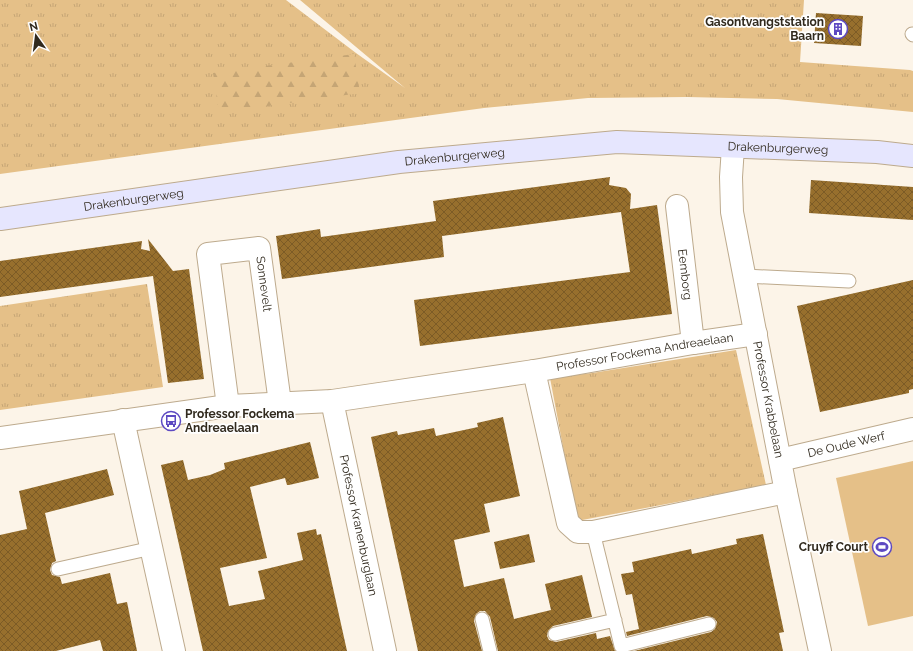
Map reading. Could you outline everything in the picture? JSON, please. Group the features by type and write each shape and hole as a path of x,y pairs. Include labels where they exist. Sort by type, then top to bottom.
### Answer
{"main road":[{"name":"Drakenburgerweg","path":"0,219 399,162 617,142 877,152 913,156"}],"street":[{"name":"Professor Krabbelaan","path":"733,147 731,177 732,212 786,492 820,651"},
{"name":"Eemborg","path":"677,206 693,342"},
{"name":"Sonnevelt","path":"228,406 208,254 259,248 280,403"},
{"name":"Professor Fockema Andreaelaan","path":"0,438 228,406 332,400 534,371 693,342 756,334"},
{"path":"534,371 568,523 578,532 593,532 786,492"},
{"name":"Professor Kranenburglaan","path":"332,400 385,651"},
{"path":"123,420 174,651"},
{"name":"De Oude Werf","path":"780,460 913,429"}],"lane":[{"path":"745,276 849,281"},
{"path":"593,532 621,646 709,624"},
{"path":"58,569 152,548"},
{"path":"482,619 490,651"},
{"path":"555,634 615,620"}],"green space":[{"path":"0,0 286,0 405,88 300,0 804,0 800,62 913,71 913,112 777,99 687,97 588,98 484,108 0,174"},
{"path":"354,54 360,93 219,113 213,73"},
{"path":"147,284 163,387 0,410 0,306"},
{"path":"736,350 766,485 577,521 550,378 592,373"},
{"name":"Cruyff Court","path":"913,461 913,616 868,626 836,478"}],"building":[{"name":"Gasontvangststation Baarn","path":"816,13 863,16 861,46 814,43"},
{"path":"610,177 609,185 626,188 631,194 630,209 657,205 672,314 420,346 414,300 630,272 621,212 442,236 444,257 282,279 276,236 320,229 321,237 436,221 433,201"},
{"path":"811,180 913,187 913,220 809,213"},
{"path":"148,239 173,271 189,269 204,379 168,383 153,276 0,297 0,261 142,241 141,249 150,251"},
{"path":"913,280 913,389 909,390 909,393 820,412 797,306"},
{"path":"503,417 520,496 484,504 490,532 454,540 464,587 504,578 514,619 551,610 545,584 582,575 592,617 553,626 548,631 547,636 549,640 556,642 596,633 597,639 610,636 615,651 498,651 490,617 485,611 480,611 476,614 474,621 482,651 418,651 371,437 397,431 398,435 434,428 436,436 478,427 477,423"},
{"path":"310,442 319,478 287,485 285,478 250,487 267,558 220,568 229,606 265,599 258,571 303,560 297,533 316,529 317,535 321,534 347,651 203,651 161,465 183,460 188,480 210,475 225,469 224,463"},
{"path":"107,469 114,495 45,513 56,561 52,563 50,570 52,575 60,577 62,584 110,573 117,604 127,602 137,651 103,651 100,640 56,651 0,651 0,535 27,529 19,491"},
{"path":"529,534 535,562 500,569 494,542"},
{"path":"763,534 784,632 779,633 783,651 634,651 711,632 715,629 717,622 714,618 707,616 627,636 626,632 639,629 632,594 626,595 621,574 634,572 632,562 691,549 692,554 737,544 736,539"}],"place":[{"name":"Gasontvangststation Baarn","path":"838,29"},
{"name":"Professor Fockema Andreaelaan","path":"171,421"},
{"name":"Cruyff Court","path":"882,547"}]}
